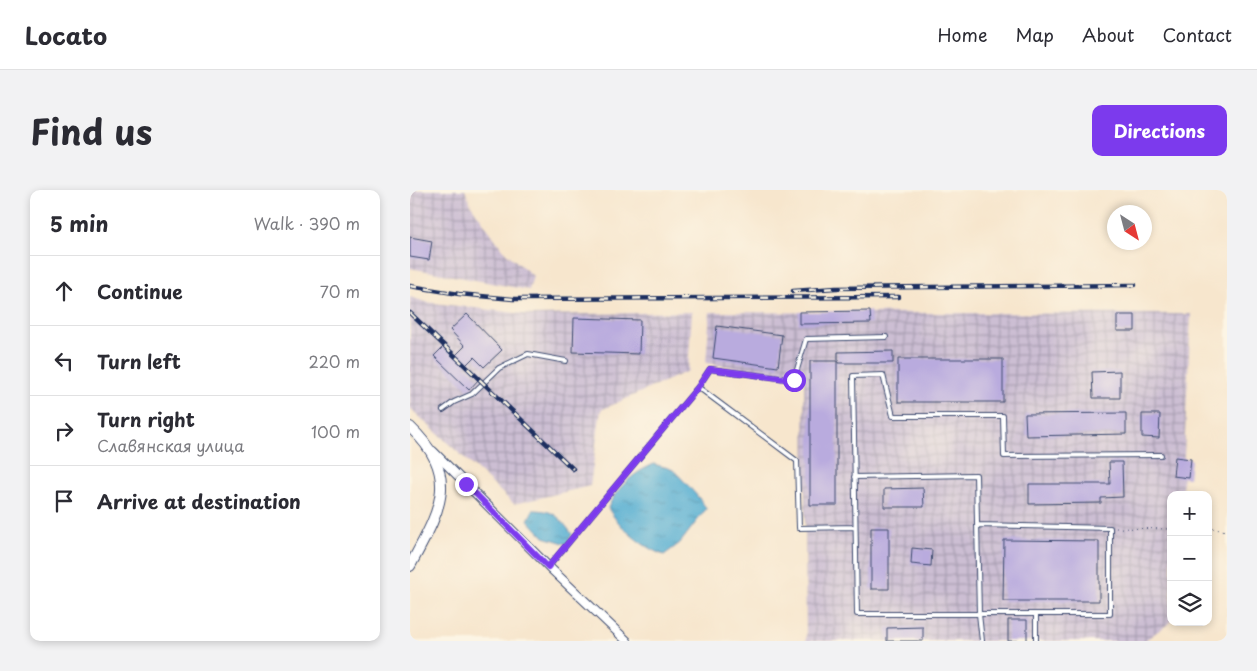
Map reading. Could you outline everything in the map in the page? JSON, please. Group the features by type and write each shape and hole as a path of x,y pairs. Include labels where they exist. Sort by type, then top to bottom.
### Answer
{"main road":[{"path":"410,428 430,448 437,461 440,474 440,499 437,513 410,566"}],"street":[{"path":"430,448 548,567 627,641"}],"lane":[{"path":"548,567 698,387 710,369 794,380 806,339 886,337"},
{"path":"443,410 454,402 472,394 499,368 528,354 566,361"},
{"path":"977,525 1110,528 1110,614 857,614 853,376 883,375 893,416 1002,416 1004,456 1160,455"},
{"path":"698,387 797,461 799,528 855,527"},
{"path":"854,477 976,475 979,614 982,641"},
{"path":"1036,614 1036,641"}],"path":[{"path":"1110,528 1167,529"},
{"path":"1212,529 1227,531"}],"shaded area":[{"path":"410,190 465,190 471,205 503,250 533,276 529,290 410,268"},
{"path":"410,297 426,302 532,315 692,312 688,371 601,410 590,486 514,504 410,408"},
{"path":"710,312 1191,314 1182,491 1167,491 1167,625 1144,641 806,641 804,377 706,363"}],"water":[{"path":"654,464 673,470 706,509 680,543 664,555 656,552 632,536 618,522 608,508 621,487 640,471"},
{"path":"533,510 547,511 560,519 572,534 567,544 544,537 528,520"}],"building":[{"path":"410,237 432,241 429,260 410,257"},
{"path":"870,311 871,323 799,324 799,312"},
{"path":"467,314 502,350 484,367 474,357 465,366 479,379 469,390 434,356 444,346 455,356 465,346 450,330"},
{"path":"1117,315 1135,315 1135,331 1117,331"},
{"path":"574,318 640,320 639,354 573,352"},
{"path":"717,326 782,335 778,367 713,358"},
{"path":"893,351 893,363 838,363 838,352"},
{"path":"898,359 1003,359 1003,402 898,402"},
{"path":"810,361 837,361 837,505 810,505"},
{"path":"1120,371 1120,398 1093,398 1092,372"},
{"path":"1126,413 1126,434 1026,436 1025,414"},
{"path":"1142,414 1160,414 1159,438 1142,437"},
{"path":"1175,457 1191,459 1189,478 1173,476"},
{"path":"1109,462 1122,462 1123,497 1101,498 1101,503 1029,504 1029,484 1110,484"},
{"path":"923,488 924,507 884,507 884,489"},
{"path":"871,528 889,528 889,589 871,589"},
{"path":"1004,540 1099,541 1099,601 1003,601"},
{"path":"912,548 932,550 931,566 911,564"},
{"path":"1008,620 1027,620 1027,641 1008,641"},
{"path":"923,627 923,641 887,641 887,628"}],"railway":[{"path":"793,291 836,288 1135,285"},
{"path":"410,286 459,294 513,299 899,297"},
{"path":"410,313 573,469"}],"route":[{"path":"466,484 489,505 548,567 698,387 710,369 794,380"}]}
